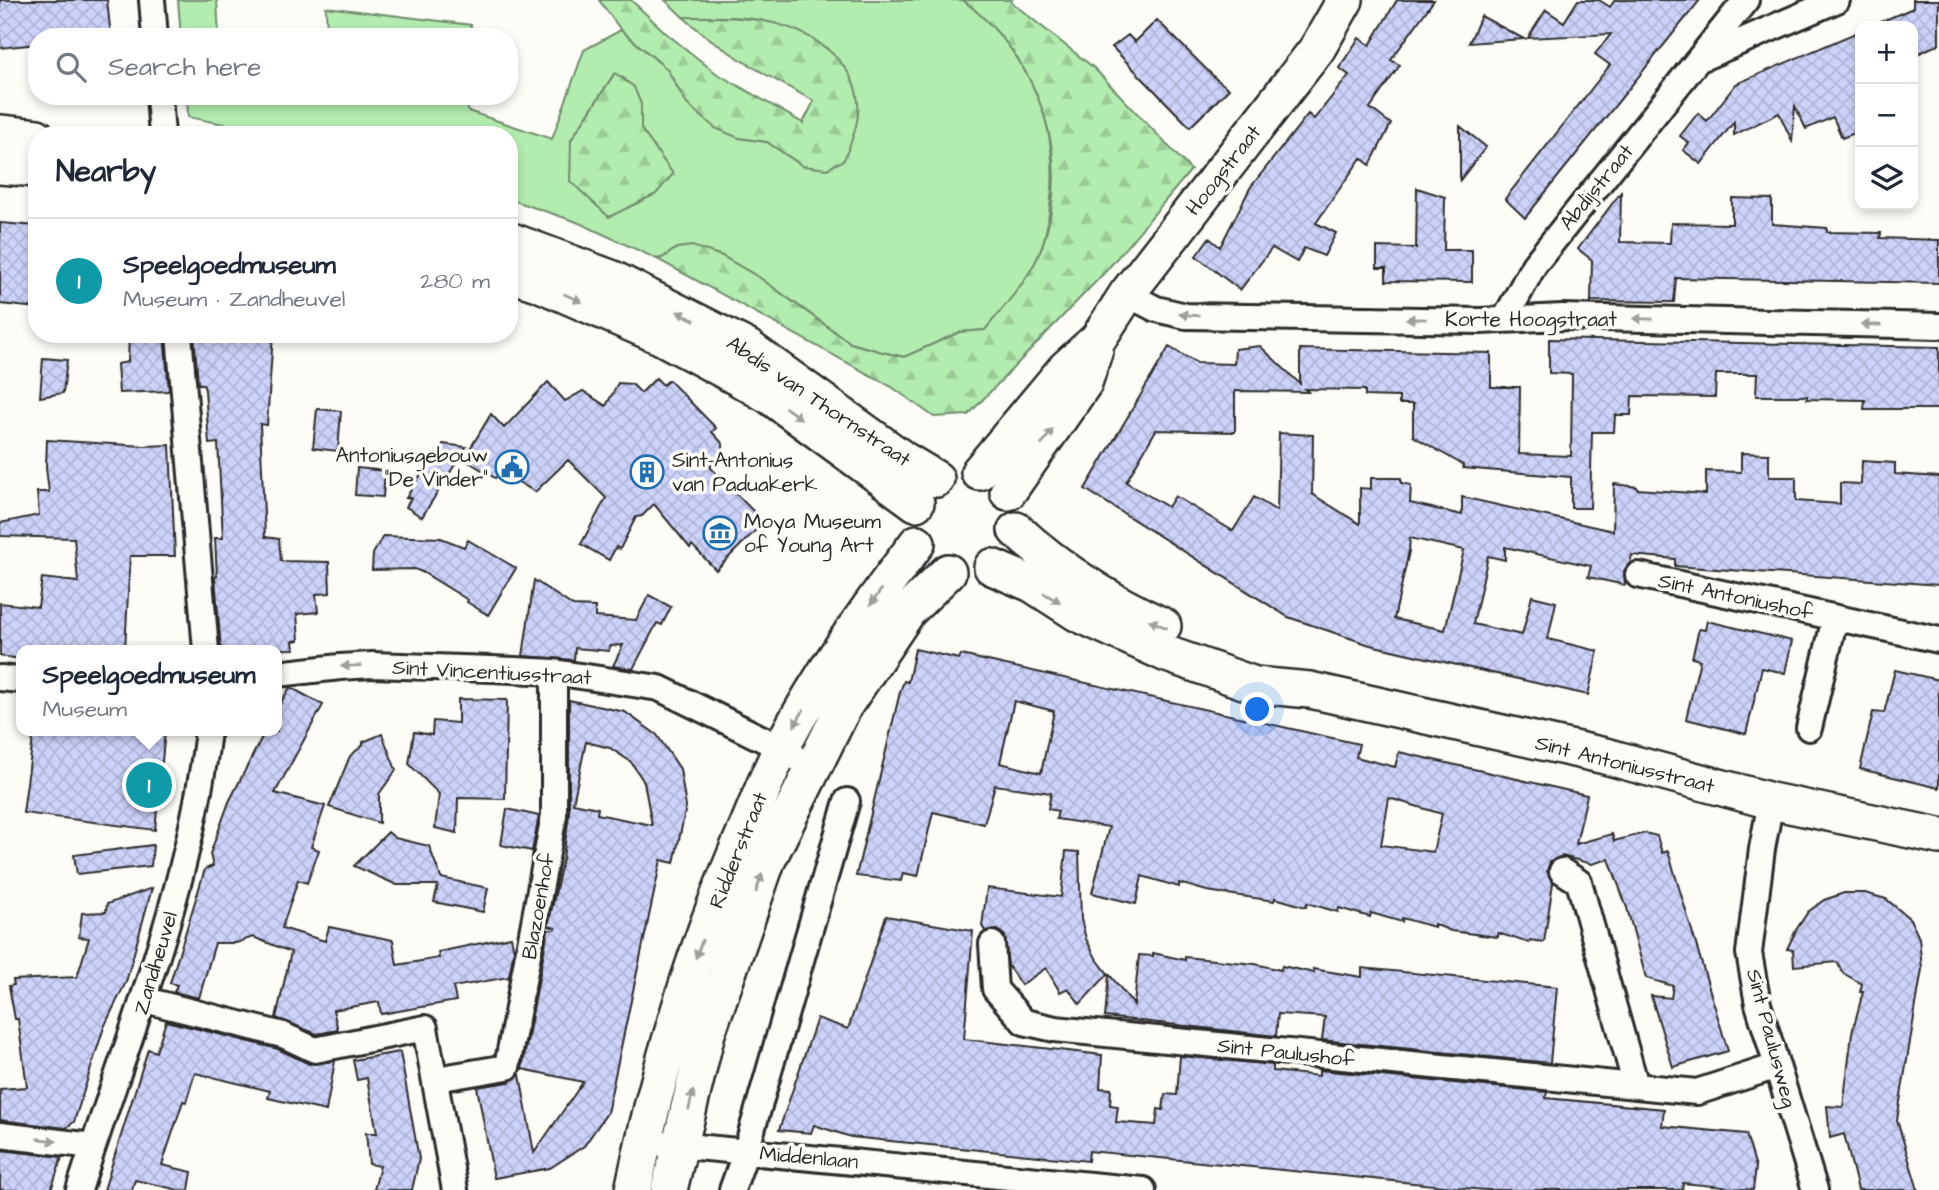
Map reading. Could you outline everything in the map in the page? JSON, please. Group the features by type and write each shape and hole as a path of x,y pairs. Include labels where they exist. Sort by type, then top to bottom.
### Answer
{"main road":[{"name":"Hoogstraat","path":"979,472 1065,369 1098,339 1127,294 1317,49 1345,0"},
{"path":"0,133 28,136"},
{"path":"0,166 28,168"},
{"name":"Abdis van Thornstraat","path":"518,243 612,279 747,347 904,460 926,491"},
{"name":"Abdis van Thornstraat","path":"518,277 662,337 770,396 926,491"},
{"name":"Hoogstraat","path":"1007,492 1084,383 1098,339"},
{"path":"957,471 979,472 995,480 1007,492 1017,517 1012,545 1003,558 978,573 962,575 948,572 934,565 924,555 913,529 926,491 957,471"},
{"name":"Sint Antoniusstraat","path":"1016,530 1049,560 1124,608 1310,690"},
{"name":"Ridderstraat","path":"633,1190 643,1141 686,983 729,867 781,748 833,659 917,543"},
{"name":"Sint Antoniusstraat","path":"992,567 1032,584 1077,613 1167,654 1255,685 1310,690 1605,756 1771,802 1939,836"},
{"name":"Ridderstraat","path":"669,1190 707,1033 767,861 844,706 908,611 948,572"}],"street":[{"path":"152,0 154,28"},
{"name":"Abdijstraat","path":"1505,319 1534,265 1746,0"},
{"name":"Abdijstraat","path":"1696,61 1837,0"},
{"path":"160,105 161,126"},
{"name":"Korte Hoogstraat","path":"1127,294 1156,309 1186,316 1505,319 1562,317 1939,326"},
{"path":"179,343 206,645"},
{"name":"Sint Antoniushof","path":"1638,575 1939,640"},
{"name":"Sint Antoniushof","path":"1809,728 1835,618"},
{"path":"1914,634 1939,619"},
{"name":"Sint Vincentiusstraat","path":"282,673 372,666 492,669 554,672 659,688 781,748 814,769"},
{"name":"Blazoenhof","path":"436,1079 507,1067 554,815 554,672"},
{"name":"Zandheuvel","path":"79,1190 145,1000 186,857 207,736"},
{"path":"732,1190 746,1152 847,801"},
{"name":"Sint Paulusweg","path":"1771,802 1762,849 1749,953 1758,1004 1815,1190"},
{"path":"1562,871 1579,882 1636,1086"},
{"name":"Sint Paulushof","path":"992,944 995,989 1024,1022 1055,1029 1697,1093 1777,1066"},
{"path":"145,1000 283,1035 315,1050 425,1028 456,1190"},
{"path":"0,1135 93,1146"},
{"name":"Middenlaan","path":"643,1141 1143,1190"}],"green space":[{"path":"178,0 217,0 219,28 180,28"},
{"path":"599,0 631,0 667,34 716,73 803,123 814,101 729,52 683,17 758,20 784,26 814,40 839,60 855,87 858,117 844,160 827,169 803,166 767,142 739,138 715,128 687,104 667,69 621,30"},
{"path":"665,0 963,0 1003,39 1032,83 1042,108 1049,134 1052,189 1047,226 1037,258 1009,301 985,330 960,332 904,357 882,352 851,343 760,278 722,256 677,248 657,259 577,222 518,202 518,128 552,139 584,50 621,30 667,69 687,104 739,138 767,142 803,166 828,49 779,25 761,20 683,17","holes":["614,74 625,79 641,104 641,129 673,174 571,140"]},
{"path":"963,0 1012,0 1011,2 1094,68 1191,170 1106,271 968,415 934,417 892,387 657,259 677,248 692,246 722,256 760,278 850,343 904,357 960,332 985,330 1017,291 1042,247 1051,212 1054,177 1051,143 1043,110 1029,79 1011,50 989,24"},
{"path":"326,7 471,25 471,28 327,28"},
{"path":"615,73 634,87 641,104 641,129 673,174 656,194 609,217 570,181 571,140"},
{"path":"187,105 468,105 468,111 513,126 234,126 188,117"}],"building":[{"path":"0,0 107,0 110,28 28,28 28,45 0,48"},
{"path":"1397,0 1434,0 1391,60 1400,65 1370,108 1391,124 1370,165 1361,158 1316,223 1336,233 1324,256 1304,248 1297,262 1272,248 1240,290 1196,256 1209,238 1220,247 1250,188 1308,114 1314,119 1349,75 1339,68 1359,38 1370,45"},
{"path":"1578,0 1599,0 1610,7 1615,0 1700,0 1525,218 1505,199 1610,65 1595,54 1611,34 1528,38 1546,10 1564,22"},
{"path":"1913,0 1939,0 1939,44 1918,54 1918,21 1883,21 1913,8"},
{"path":"1481,16 1524,39 1469,43"},
{"path":"1157,20 1229,89 1190,127 1112,47 1128,35 1135,42"},
{"path":"1855,33 1855,133 1842,138 1833,117 1806,129 1795,106 1792,141 1779,113 1734,135 1734,122 1701,164 1683,150 1689,143 1680,136 1698,113 1707,121 1736,84"},
{"path":"1460,126 1486,147 1460,180"},
{"path":"1417,188 1445,197 1444,250 1472,250 1472,282 1386,281 1386,268 1377,268 1377,247 1416,248"},
{"path":"1621,192 1620,242 1670,243 1671,223 1732,224 1732,198 1772,199 1772,224 1827,228 1827,232 1881,233 1880,238 1939,240 1939,283 1676,278 1674,302 1591,301 1592,260 1578,249"},
{"path":"0,223 28,225 28,307 0,304"},
{"path":"1549,339 1939,347 1939,409 1864,409 1865,400 1756,396 1757,374 1716,374 1715,397 1632,396 1631,415 1615,415 1614,432 1592,432 1590,508 1571,508 1571,477 1463,468 1463,465 1413,436 1413,404 1399,404 1399,397 1365,396 1365,390 1235,391 1235,432 1156,430 1126,482 1168,507 1175,496 1233,531 1254,497 1277,511 1279,433 1313,435 1312,494 1360,524 1360,488 1371,489 1371,478 1401,478 1401,483 1411,485 1410,503 1462,515 1462,497 1613,531 1614,484 1637,489 1706,494 1706,471 1741,472 1741,453 1769,454 1769,477 1796,477 1796,501 1840,504 1840,483 1861,484 1862,461 1895,463 1895,474 1939,477 1939,585 1675,566 1675,559 1632,555 1624,571 1625,585 1588,577 1591,566 1505,547 1505,560 1488,556 1473,624 1522,635 1532,596 1556,602 1548,639 1598,651 1588,695 1370,645 1288,617 1085,489 1169,347 1197,363 1234,364 1235,349 1260,346 1300,384 1300,349 1491,353 1491,387 1520,387 1519,454 1571,456 1572,374 1549,373","holes":["1410,538 1464,550 1445,630 1394,619"]},
{"path":"129,343 165,343 169,391 119,393 117,364 128,362"},
{"path":"195,343 272,343 267,425 260,424 265,537 279,539 281,561 329,562 330,593 316,594 318,612 297,614 299,640 293,641 294,649 282,649 282,645 221,645 215,577 215,538 223,538 218,443 209,444 205,390 203,384 198,384"},
{"path":"43,358 67,360 63,393 40,397"},
{"name":"Sint-Antonius van Paduakerk","path":"656,378 663,385 669,380 716,428 712,432 723,444 723,452 711,468 755,513 758,523 755,531 716,570 692,545 690,548 654,504 642,516 636,517 620,549 616,547 609,560 581,544 606,498 568,460 535,492 502,472 495,478 464,459 491,414 504,428 548,382 565,401 583,391 606,406 618,383 632,384 641,393"},
{"path":"317,409 341,411 338,451 313,448"},
{"path":"47,440 170,445 175,556 130,556 125,645 16,645 16,658 0,656 0,603 38,607 42,578 78,582 74,538 0,536 0,523 39,515 37,492 49,492"},
{"path":"443,444 466,447 422,517 406,507 411,498 406,498"},
{"path":"357,468 385,471 383,497 355,495"},
{"path":"383,536 441,538 464,547 468,540 516,568 488,615 415,569 372,570 373,554"},
{"path":"534,580 573,606 595,607 595,617 636,620 649,595 671,607 662,625 657,623 633,669 613,666 623,645 610,646 609,651 575,648 574,660 523,656"},
{"path":"1707,621 1792,641 1785,673 1762,668 1746,734 1686,719 1700,660 1692,658 1699,629 1705,630"},
{"path":"915,649 959,659 961,655 1359,744 1356,757 1395,767 1399,752 1587,795 1576,844 1612,834 1614,841 1645,833 1657,836 1662,853 1668,851 1728,1051 1673,1067 1651,996 1671,998 1673,986 1646,978 1627,908 1609,859 1592,864 1562,856 1550,862 1547,871 1553,883 1544,942 1530,940 1529,943 1498,933 1498,937 1451,931 1434,924 1434,927 1402,918 1402,922 1371,913 1370,917 1339,908 1338,912 1307,903 1306,907 1275,898 1274,901 1207,891 1179,883 1179,887 1142,876 1136,904 1092,893 1109,827 1056,819 1058,811 1048,809 1051,793 995,785 984,824 933,812 918,876 903,873 901,881 856,876 900,692 904,681 908,682","holes":["1014,701 1054,711 1041,773 1000,763","1389,798 1442,814 1433,852 1381,845"]},
{"path":"1895,670 1939,680 1939,788 1860,769 1873,712 1884,713"},
{"path":"290,687 323,705 275,793 325,806 311,847 319,850 307,883 298,880 282,928 325,941 329,927 393,940 397,965 439,958 438,952 511,937 514,950 509,977 453,987 456,1001 381,1014 379,1002 333,1010 338,1030 317,1034 276,1018 291,952 253,937 236,943 215,943 199,998 174,992 177,985 170,983 205,869 213,866 210,854 229,802 262,736 282,736 282,701"},
{"path":"458,699 507,700 505,799 458,798 457,833 435,828 439,794 409,764 414,732 432,735 433,721 458,723"},
{"path":"569,700 625,712 657,735 680,769 686,807 674,863 661,860 607,1113 584,1146 550,1168 494,1178 477,1087 509,1082 520,1075 534,1153 583,1082 522,1069 548,930 556,928 548,926 569,815","holes":["586,742 610,748 631,762 644,782 652,825 597,814 598,808 573,803"]},
{"path":"382,734 396,770 379,794 379,823 329,807 350,756 363,742"},
{"path":"33,736 164,736 155,830 23,813"},
{"path":"507,809 539,816 532,851 501,845"},
{"path":"388,832 395,838 429,846 441,878 488,888 483,912 434,902 438,885 397,885 354,866"},
{"path":"153,845 151,866 77,874 74,855"},
{"path":"1066,851 1079,852 1081,919 1086,939 1108,974 1080,1004 1068,988 1060,992 1046,968 1021,985 1008,966 1005,936 998,930 985,931 982,926 987,888 1061,897"},
{"path":"152,888 126,982 104,1027 74,1122 66,1128 0,1120 0,1089 27,1087 18,1019 15,1019 9,986 14,985 13,980 77,977 89,938 79,937 82,913 106,912 107,904"},
{"path":"1844,893 1865,893 1886,899 1910,919 1919,938 1922,969 1897,1120 1918,1190 1858,1190 1844,1134 1830,1138 1827,1106 1843,1107 1852,1033 1863,992 1860,992 1862,984 1843,973 1837,962 1794,966 1793,950 1787,949 1808,912 1824,900"},
{"path":"886,916 973,931 964,1039 1102,1055 1100,1088 1111,1089 1110,1105 1118,1106 1116,1122 1156,1125 1158,1109 1163,1110 1165,1094 1177,1095 1180,1056 1273,1065 1273,1071 1319,1076 1319,1070 1547,1092 1546,1098 1664,1109 1662,1126 1746,1134 1756,1167 1753,1190 1683,1183 1682,1190 1484,1190 1089,1151 1088,1161 851,1137 814,1125 811,1133 779,1130 817,1018 848,1029"},
{"path":"1153,953 1185,960 1185,957 1255,964 1281,970 1282,966 1314,973 1313,969 1362,977 1362,968 1557,987 1550,1063 1322,1040 1325,1017 1278,1014 1276,1036 1105,1017 1109,974 1134,1005 1139,955 1153,956"},
{"path":"166,1021 278,1049 309,1064 335,1061 326,1111 268,1098 270,1091 195,1073 162,1165 192,1172 189,1190 135,1180 132,1190 104,1190 148,1049 156,1052"},
{"path":"400,1052 419,1159 412,1190 374,1190 380,1166 369,1164 366,1133 377,1133 367,1078 357,1080 353,1060"},
{"path":"0,1150 62,1157 51,1190 0,1190"}],"place":[{"name":"Antoniusgebouw \"De Vinder\"","path":"512,467"},
{"name":"Sint-Antonius van Paduakerk","path":"647,472"},
{"name":"Moya Museum of Young Art","path":"720,533"},
{"name":"Speelgoedmuseum","path":"149,785"}]}
